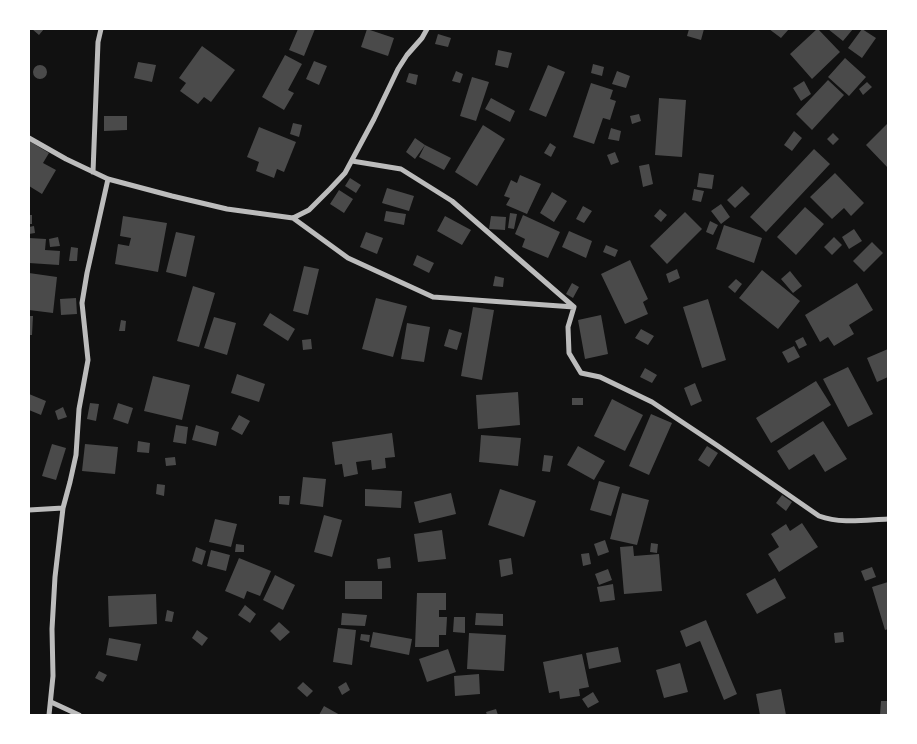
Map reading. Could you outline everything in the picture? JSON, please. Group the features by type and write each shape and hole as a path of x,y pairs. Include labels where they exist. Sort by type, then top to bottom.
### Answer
{"street":[{"path":"93,172 98,42 101,29"},
{"path":"294,218 309,210 345,173 374,119 398,68 427,29"},
{"path":"29,138 66,159 108,179 226,209 294,218 348,258 433,297 574,307"},
{"path":"352,160 401,169 452,201 574,307"},
{"path":"49,715 53,676 52,629 55,577 63,508 76,454 79,409 88,360 82,303 108,179"},
{"path":"574,307 568,327 569,354 581,373 600,378 652,402 818,516 845,521 888,519"},
{"path":"29,510 63,508"},
{"path":"51,702 79,715"}],"building":[{"path":"32,29 44,29 39,35"},
{"path":"298,29 315,29 304,56 289,50"},
{"path":"367,29 394,38 388,56 361,47"},
{"path":"689,29 704,29 701,40 687,36"},
{"path":"769,29 789,29 781,38"},
{"path":"817,29 840,52 812,79 790,54"},
{"path":"828,29 853,29 843,41"},
{"path":"862,29 876,38 862,58 848,48"},
{"path":"438,34 451,38 448,47 435,44"},
{"path":"202,46 235,70 211,102 204,97 198,104 180,91 186,83 179,78"},
{"path":"498,50 512,53 508,68 495,65"},
{"path":"285,55 302,64 288,90 294,93 284,110 262,97"},
{"path":"845,58 866,77 849,96 828,77"},
{"path":"314,61 327,66 319,85 306,79"},
{"path":"138,62 156,65 152,82 134,78"},
{"path":"593,64 604,67 602,76 591,73"},
{"path":"40,65 45,67 47,72 45,77 40,79 35,77 33,72 35,67"},
{"path":"548,65 565,72 546,117 529,110"},
{"path":"456,71 463,74 460,83 452,81"},
{"path":"617,71 630,76 626,88 612,84"},
{"path":"409,73 418,75 416,85 406,82"},
{"path":"472,77 489,82 476,121 460,116"},
{"path":"828,80 844,95 812,130 796,114"},
{"path":"804,81 811,94 801,101 793,88"},
{"path":"867,82 872,87 863,95 859,89"},
{"path":"591,83 613,90 610,99 616,101 610,120 603,118 594,144 573,137"},
{"path":"491,98 515,111 510,122 485,109"},
{"path":"659,98 686,100 682,157 655,155"},
{"path":"639,114 641,121 632,124 630,116"},
{"path":"104,116 127,116 127,130 104,131"},
{"path":"293,123 302,125 299,137 290,134"},
{"path":"888,123 888,168 866,145"},
{"path":"483,125 505,139 477,186 455,172"},
{"path":"259,127 296,142 284,172 277,169 274,178 256,171 259,162 247,157"},
{"path":"611,128 621,131 619,141 608,139"},
{"path":"794,131 802,138 792,151 784,145"},
{"path":"833,133 839,139 833,145 827,139"},
{"path":"415,138 425,145 415,159 406,152"},
{"path":"29,141 49,153 43,163 56,170 42,194 29,186"},
{"path":"550,143 556,147 551,157 544,153"},
{"path":"425,145 451,158 444,170 419,157"},
{"path":"814,149 830,164 766,232 750,217"},
{"path":"615,152 619,162 611,165 607,155"},
{"path":"649,164 653,184 643,187 639,166"},
{"path":"699,173 714,175 712,189 697,187"},
{"path":"835,173 864,203 851,216 844,208 832,219 810,197"},
{"path":"520,175 541,184 527,214 506,205 510,198 504,196 511,180 517,183"},
{"path":"350,178 361,185 356,193 345,186"},
{"path":"742,186 750,194 735,208 727,200"},
{"path":"387,188 414,196 409,211 382,203"},
{"path":"694,189 704,191 701,202 692,200"},
{"path":"339,190 353,199 344,213 330,204"},
{"path":"552,192 567,201 554,222 540,213"},
{"path":"721,204 730,217 721,224 711,211"},
{"path":"583,206 592,211 584,223 576,219"},
{"path":"805,207 824,224 796,255 777,237"},
{"path":"660,209 667,215 661,222 654,216"},
{"path":"386,211 406,214 404,225 384,221"},
{"path":"685,212 702,229 667,264 650,246"},
{"path":"510,213 517,214 514,229 508,228"},
{"path":"29,215 32,215 32,224 29,224"},
{"path":"523,215 560,232 548,258 522,247 525,239 515,234"},
{"path":"123,216 167,223 158,272 115,264 118,244 129,246 131,238 120,236"},
{"path":"445,216 471,230 462,245 437,231"},
{"path":"491,216 506,217 505,230 489,229"},
{"path":"710,221 718,225 713,235 706,232"},
{"path":"724,225 762,238 754,263 716,249"},
{"path":"34,226 35,233 29,234 29,227"},
{"path":"854,229 862,241 849,249 842,237"},
{"path":"569,231 592,241 586,258 562,247"},
{"path":"176,232 195,236 186,277 166,272"},
{"path":"366,232 383,238 377,254 360,247"},
{"path":"58,237 60,246 50,247 49,239"},
{"path":"834,237 842,245 832,255 824,247"},
{"path":"29,238 46,239 45,250 60,251 59,265 29,263"},
{"path":"872,242 883,253 864,272 853,261"},
{"path":"606,245 618,250 615,257 603,252"},
{"path":"71,247 78,248 77,261 69,261"},
{"path":"417,255 434,263 429,273 413,265"},
{"path":"630,260 648,299 643,302 648,314 625,324 601,274"},
{"path":"304,266 319,269 308,315 293,311"},
{"path":"677,269 680,278 669,283 666,274"},
{"path":"762,270 800,301 778,329 739,298"},
{"path":"790,271 802,286 793,293 781,279"},
{"path":"29,273 57,277 53,313 29,310"},
{"path":"495,276 504,278 503,287 493,286"},
{"path":"736,279 742,284 735,293 728,287"},
{"path":"572,283 579,287 573,298 566,294"},
{"path":"857,283 873,310 849,325 854,334 834,346 828,337 820,342 805,315"},
{"path":"193,286 215,293 199,347 177,341"},
{"path":"76,298 77,314 61,315 60,299"},
{"path":"376,298 407,306 393,357 362,349"},
{"path":"708,299 726,360 702,368 683,307"},
{"path":"473,307 494,310 482,380 461,376"},
{"path":"270,313 295,329 288,341 263,325"},
{"path":"601,315 608,354 585,359 578,320"},
{"path":"29,316 33,316 32,335 29,335"},
{"path":"214,317 236,323 227,355 204,348"},
{"path":"121,320 126,321 125,331 119,331"},
{"path":"407,323 430,327 424,362 401,359"},
{"path":"449,329 462,333 457,350 444,346"},
{"path":"641,329 654,336 648,345 635,338"},
{"path":"803,337 807,345 799,349 795,341"},
{"path":"311,339 312,349 303,350 302,340"},
{"path":"794,346 800,357 788,363 782,352"},
{"path":"888,349 888,377 877,382 867,358"},
{"path":"848,367 873,414 848,427 823,379"},
{"path":"645,368 657,375 652,383 640,377"},
{"path":"237,374 265,384 259,402 231,393"},
{"path":"153,376 190,385 182,420 144,411"},
{"path":"816,381 831,405 771,443 756,418"},
{"path":"695,383 702,401 691,406 684,388"},
{"path":"518,392 520,425 478,429 476,395"},
{"path":"29,394 46,401 41,415 29,410"},
{"path":"572,398 583,398 583,405 572,405"},
{"path":"612,399 643,415 625,451 594,436"},
{"path":"90,403 99,404 96,421 87,419"},
{"path":"118,403 133,408 128,424 113,419"},
{"path":"63,407 67,417 58,420 55,411"},
{"path":"651,414 672,423 649,475 629,466"},
{"path":"239,415 250,421 242,435 231,429"},
{"path":"823,421 847,459 825,472 814,454 789,470 777,451"},
{"path":"176,425 188,427 186,444 173,442"},
{"path":"196,425 219,432 216,446 192,440"},
{"path":"392,433 395,457 385,458 386,468 372,470 371,460 356,462 358,474 344,477 342,464 335,465 332,442"},
{"path":"481,435 521,438 518,466 479,462"},
{"path":"138,441 150,443 149,453 137,452"},
{"path":"52,444 66,448 56,480 42,476"},
{"path":"85,444 118,447 115,474 82,471"},
{"path":"578,446 605,461 594,480 567,465"},
{"path":"707,446 718,453 709,467 698,460"},
{"path":"544,455 553,456 550,472 542,471"},
{"path":"175,457 176,465 166,466 165,458"},
{"path":"303,477 326,479 323,507 300,504"},
{"path":"599,481 620,487 611,516 590,510"},
{"path":"157,484 165,485 164,496 156,494"},
{"path":"365,489 402,491 401,508 365,506"},
{"path":"500,489 536,501 524,537 488,525"},
{"path":"451,493 456,514 419,523 414,502"},
{"path":"622,493 649,500 637,545 610,539"},
{"path":"782,495 792,502 786,511 776,503"},
{"path":"279,496 290,496 289,505 279,504"},
{"path":"324,515 342,520 332,557 314,552"},
{"path":"215,519 237,524 231,547 209,542"},
{"path":"802,523 818,547 779,572 768,554 779,547 771,534 786,524 790,531"},
{"path":"442,530 446,559 418,562 414,534"},
{"path":"605,540 609,552 598,556 594,544"},
{"path":"651,543 658,544 657,553 650,552"},
{"path":"236,544 244,545 244,552 235,552"},
{"path":"633,546 634,556 659,554 662,591 624,594 620,547"},
{"path":"196,547 206,551 202,565 192,561"},
{"path":"211,550 230,555 226,571 207,566"},
{"path":"589,553 591,564 583,566 581,554"},
{"path":"390,557 391,568 378,569 377,559"},
{"path":"239,558 271,571 260,596 247,591 244,599 225,591"},
{"path":"511,558 513,574 501,577 499,560"},
{"path":"872,567 876,577 865,581 861,571"},
{"path":"608,569 612,580 599,585 595,574"},
{"path":"275,575 295,585 283,610 263,600"},
{"path":"775,578 786,598 757,614 746,594"},
{"path":"345,581 382,581 382,599 345,599"},
{"path":"888,582 888,629 885,630 872,587"},
{"path":"613,584 615,600 600,602 597,587"},
{"path":"417,593 446,593 446,610 439,610 439,617 447,617 446,635 439,635 439,647 415,647"},
{"path":"156,594 157,624 109,627 108,596"},
{"path":"245,605 256,614 250,623 238,615"},
{"path":"167,610 174,612 172,622 165,621"},
{"path":"342,613 367,615 365,626 341,625"},
{"path":"476,613 503,614 503,626 475,625"},
{"path":"454,617 465,617 465,633 453,632"},
{"path":"706,620 737,694 724,700 700,641 686,647 680,631"},
{"path":"279,622 290,632 280,641 270,631"},
{"path":"338,628 356,630 352,665 333,662"},
{"path":"197,630 208,638 202,646 192,638"},
{"path":"373,632 412,639 409,655 370,647"},
{"path":"843,632 844,642 835,643 834,633"},
{"path":"469,633 506,635 504,671 467,669"},
{"path":"361,634 370,635 369,642 360,640"},
{"path":"109,638 141,644 137,661 106,655"},
{"path":"618,647 621,662 589,669 586,653"},
{"path":"448,649 456,672 427,682 419,659"},
{"path":"582,654 589,687 579,689 580,696 560,699 559,691 549,693 543,662"},
{"path":"680,663 688,692 664,698 656,670"},
{"path":"99,671 107,675 103,682 95,678"},
{"path":"479,674 480,694 455,696 454,676"},
{"path":"303,682 313,691 307,697 297,688"},
{"path":"346,682 350,690 342,695 338,687"},
{"path":"781,689 786,715 760,715 756,694"},
{"path":"593,692 599,702 588,708 582,699"},
{"path":"881,701 888,701 888,715 880,715"},
{"path":"324,706 340,715 319,715"},
{"path":"496,709 498,715 487,715 486,712"}]}
